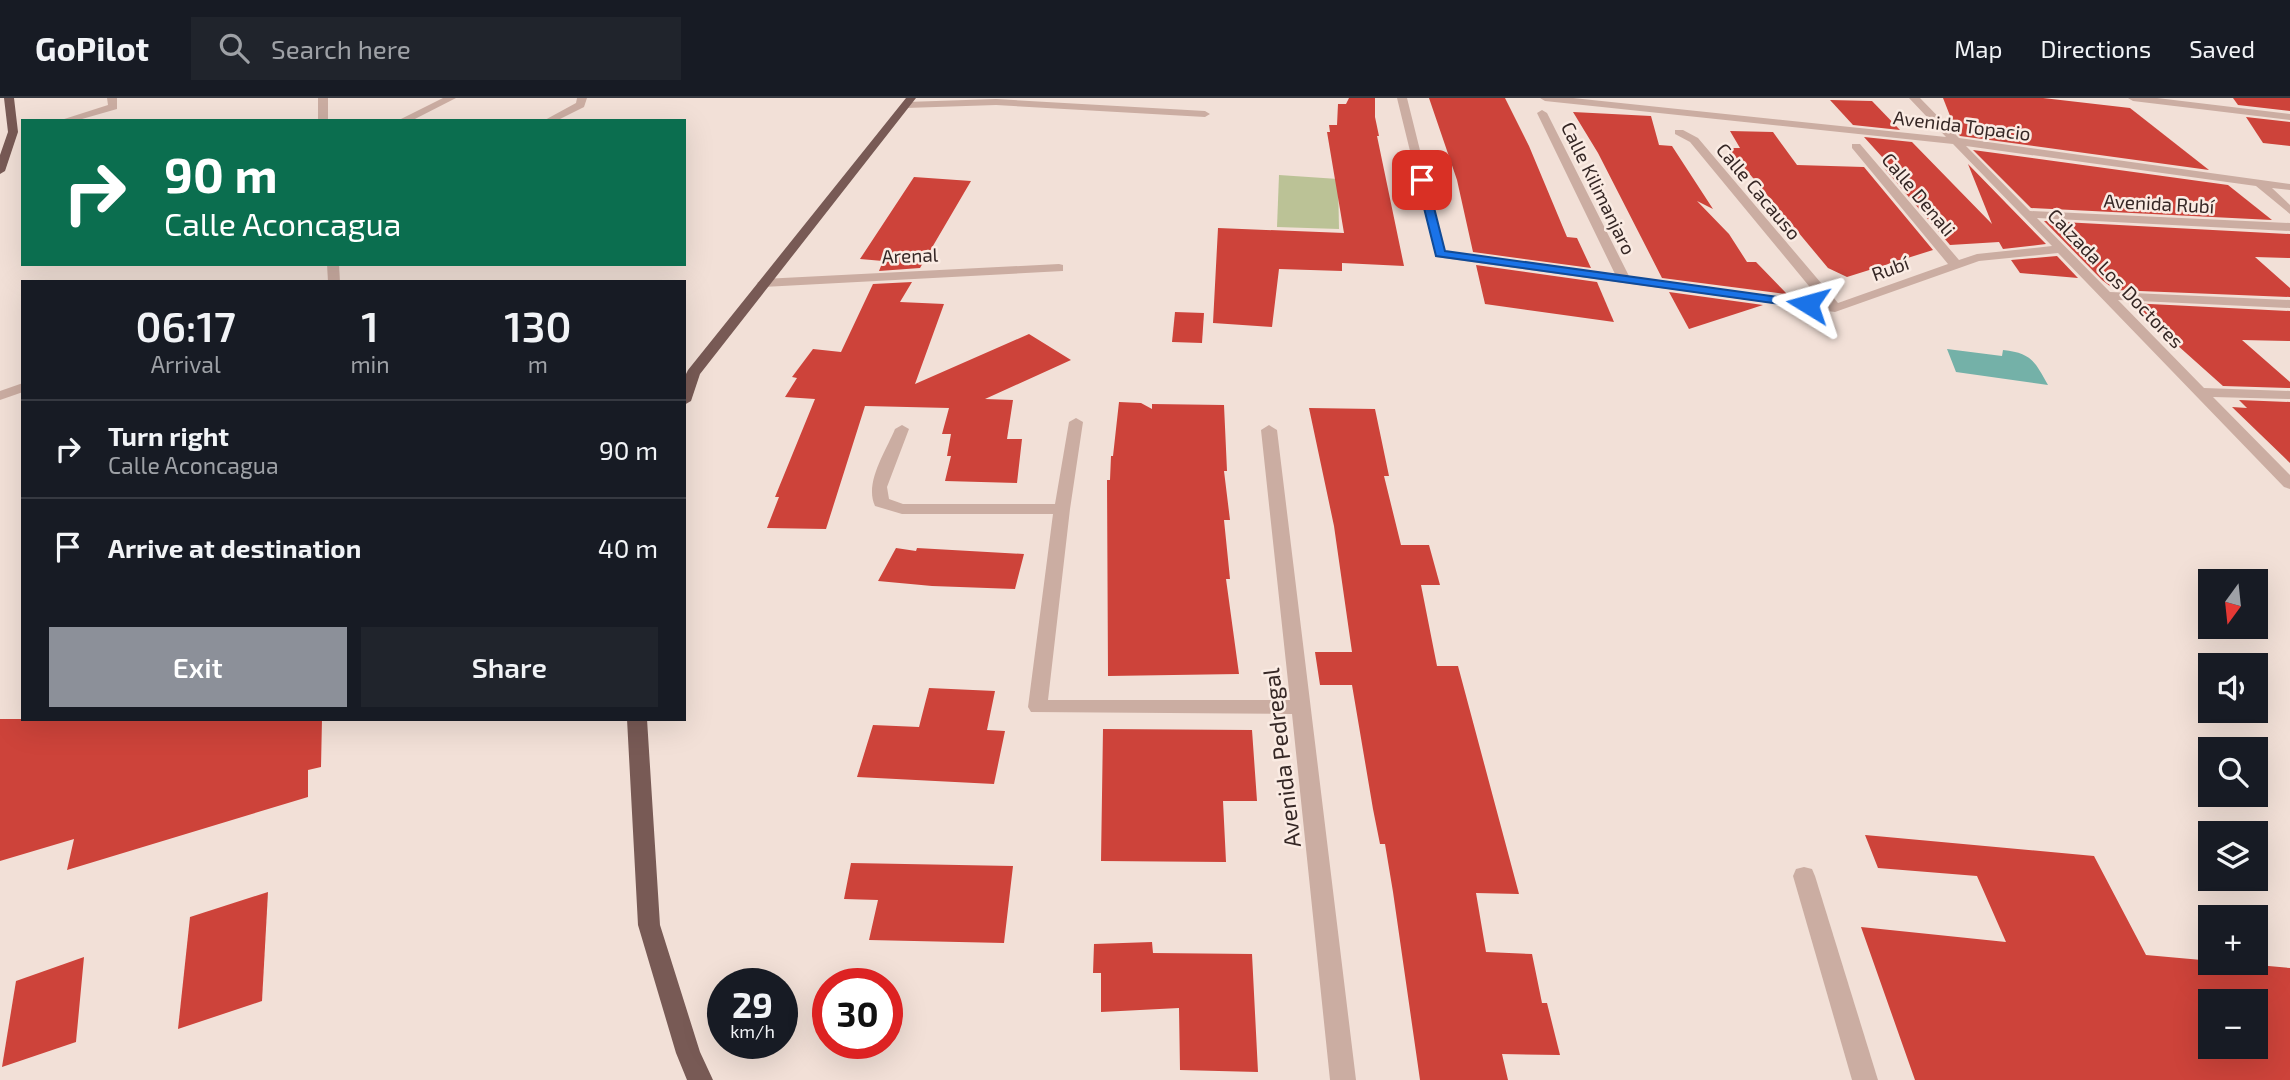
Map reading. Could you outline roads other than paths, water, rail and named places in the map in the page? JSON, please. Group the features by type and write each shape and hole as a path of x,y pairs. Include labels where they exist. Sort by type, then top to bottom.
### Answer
{"main road":[{"path":"0,171 18,131 9,98"},
{"path":"686,395 693,373 909,101"},
{"path":"637,721 649,925 688,1053 700,1080"}],"street":[{"path":"72,119 106,111 113,107 112,98"},
{"path":"323,98 323,119"},
{"path":"406,119 451,98"},
{"name":"Rubí","path":"1402,98 1440,254 1835,308 1956,264 1994,255 2062,249"},
{"name":"Avenida Topacio","path":"1545,98 1955,141 2290,187"},
{"name":"Calzada Los Doctores","path":"1914,98 2290,484"},
{"path":"2133,98 2290,117"},
{"path":"552,119 580,104 582,99"},
{"path":"909,101 996,102 1205,114"},
{"name":"Calle Kilimanjaro","path":"1542,113 1624,278"},
{"name":"Calle Cacauso","path":"1679,132 1694,141 1835,308"},
{"name":"Calle Denali","path":"1856,146 1956,264"},
{"path":"2260,183 2290,211"},
{"name":"Avenida Rubí","path":"2027,214 2290,227"},
{"name":"Arenal","path":"763,283 1059,268"},
{"path":"2107,296 2290,304"},
{"path":"0,396 21,388"},
{"path":"2200,391 2290,395"},
{"path":"1076,422 1062,509 1038,707 1300,708"},
{"path":"902,429 879,487 881,502 902,509 1062,509"},
{"name":"Avenida Pedregal","path":"1269,430 1343,1080"},
{"path":"1804,876 1865,1080"}],"water":[{"path":"1947,349 2002,356 2003,350 2027,356 2048,385 1956,372"}]}
